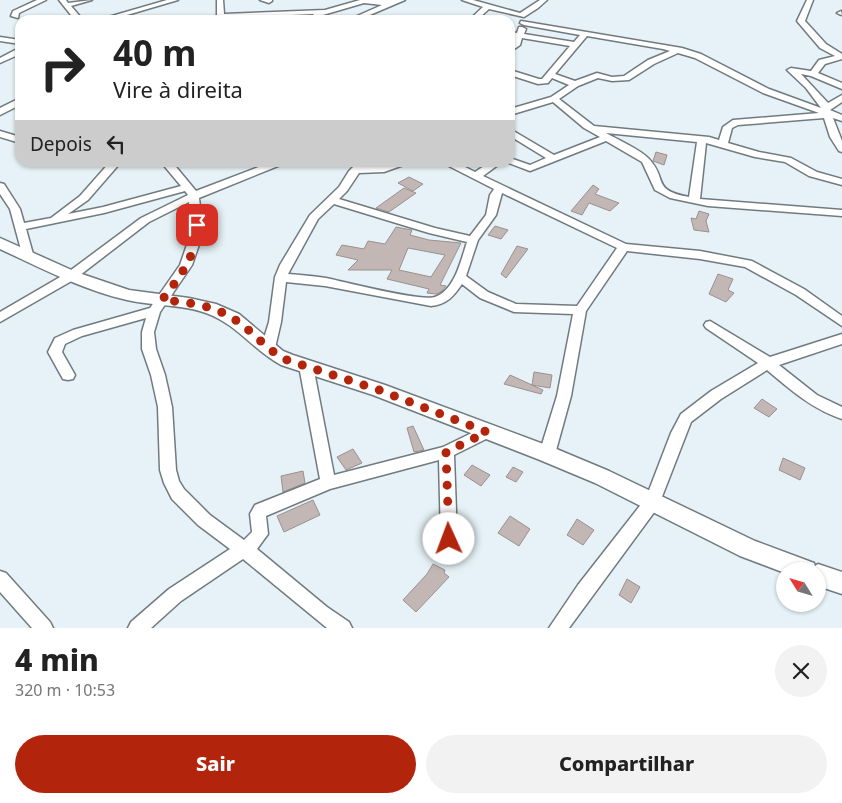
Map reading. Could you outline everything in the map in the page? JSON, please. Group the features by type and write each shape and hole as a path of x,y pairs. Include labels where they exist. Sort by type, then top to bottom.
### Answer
{"street":[{"path":"15,16 15,12 19,9 43,0"},
{"path":"65,3 89,0"},
{"path":"120,15 175,0"},
{"path":"220,0 221,15"},
{"path":"339,0 353,4"},
{"path":"364,15 402,0"},
{"path":"465,0 521,15 544,0"},
{"path":"810,0 801,21 823,46 841,57"},
{"path":"316,15 368,1 388,5"},
{"path":"65,3 75,15"},
{"path":"478,15 487,7"},
{"path":"256,15 323,12"},
{"path":"515,45 524,23 521,15"},
{"path":"524,23 584,35 679,50 704,58 744,80 785,98 842,118"},
{"path":"515,34 575,45"},
{"path":"515,74 541,82 550,75 584,35"},
{"path":"0,39 15,41"},
{"path":"515,111 554,99 575,84 597,75 612,79 626,78 651,62 679,50"},
{"path":"0,61 15,54"},
{"path":"813,74 822,62 841,57"},
{"path":"842,86 813,74 791,70 809,86 826,112 835,137 842,149"},
{"path":"550,75 575,84"},
{"path":"723,144 728,127 736,122 826,112 842,98"},
{"path":"554,99 590,128 645,160 651,166 658,186 662,190 694,201 720,205 736,204 842,213"},
{"path":"1,110 15,103"},
{"path":"590,128 723,144 758,155 788,160 813,174 842,182"},
{"path":"0,134 15,138"},
{"path":"515,135 554,159"},
{"path":"515,163 530,168 606,138"},
{"path":"694,201 702,140"},
{"path":"55,220 84,198 111,167"},
{"path":"170,167 191,191 197,233 186,265 158,305 148,332 148,349 158,375 165,407 168,470 172,483 178,494 204,520 321,613 343,628"},
{"path":"21,227 191,191 267,167"},
{"path":"268,348 275,322 282,277 314,217 344,189 359,167"},
{"path":"372,167 388,167"},
{"path":"457,167 624,247 700,255 748,264 800,292 842,322"},
{"path":"476,176 490,167"},
{"path":"0,186 15,209 27,254"},
{"path":"282,277 325,282 418,301 433,302 444,298 451,292 460,278 473,240 491,215 495,195 500,188"},
{"path":"0,318 71,276 145,220 176,203 191,191"},
{"path":"333,200 433,231 473,240"},
{"path":"0,243 71,276 158,305 210,308 234,318 277,355 379,390 547,454 602,477 748,549 782,562"},
{"path":"547,454 564,396 580,310 624,247"},
{"path":"460,278 484,295 514,308 580,310"},
{"path":"68,375 55,352 60,341 158,305"},
{"path":"710,325 768,363 825,407 842,413"},
{"path":"558,628 652,502 678,433 686,418 716,395 768,363 842,339"},
{"path":"306,366 312,407 328,483"},
{"path":"137,628 176,595 254,542 260,534 259,511 328,483 446,452 487,432"},
{"path":"446,452 449,539"},
{"path":"826,578 842,584"},
{"path":"0,579 44,628"}],"building":[{"path":"656,152 667,155 664,165 653,161"},
{"path":"409,177 423,184 413,191 398,183"},
{"path":"593,185 599,189 595,194 619,203 610,211 589,203 582,215 571,211"},
{"path":"404,188 416,193 389,212 376,208"},
{"path":"699,211 709,214 706,221 709,232 694,230 691,218 696,219"},
{"path":"495,226 508,230 501,239 488,235"},
{"path":"396,227 412,230 410,235 429,240 461,243 440,285 446,286 441,292 436,294 427,293 429,289 387,279 392,270 348,270 358,260 336,255 342,245 364,249 368,241 385,244","holes":["408,248 445,255 431,277 399,270"]},
{"path":"517,246 528,249 506,278 501,274"},
{"path":"718,274 733,279 728,290 734,293 726,302 709,294"},
{"path":"534,372 552,375 550,388 532,385"},
{"path":"510,375 543,390 541,394 504,384"},
{"path":"762,399 777,409 769,417 754,408"},
{"path":"413,426 424,450 414,452 407,428"},
{"path":"353,449 362,463 346,470 337,457"},
{"path":"783,458 805,468 800,480 779,470"},
{"path":"472,465 490,475 481,486 464,475"},
{"path":"513,467 523,472 516,482 506,477"},
{"path":"303,471 305,483 283,492 281,476"},
{"path":"313,500 320,515 284,532 277,516"},
{"path":"510,516 530,529 519,546 498,533"},
{"path":"577,519 594,530 583,545 567,535"},
{"path":"433,564 445,570 444,573 449,577 416,612 403,600 427,574"},
{"path":"627,579 640,587 631,603 619,595"}],"route":[{"path":"197,225 194,245 186,265 162,300 210,308 234,318 268,348 287,360 379,390 487,432 446,452 449,539"}]}
